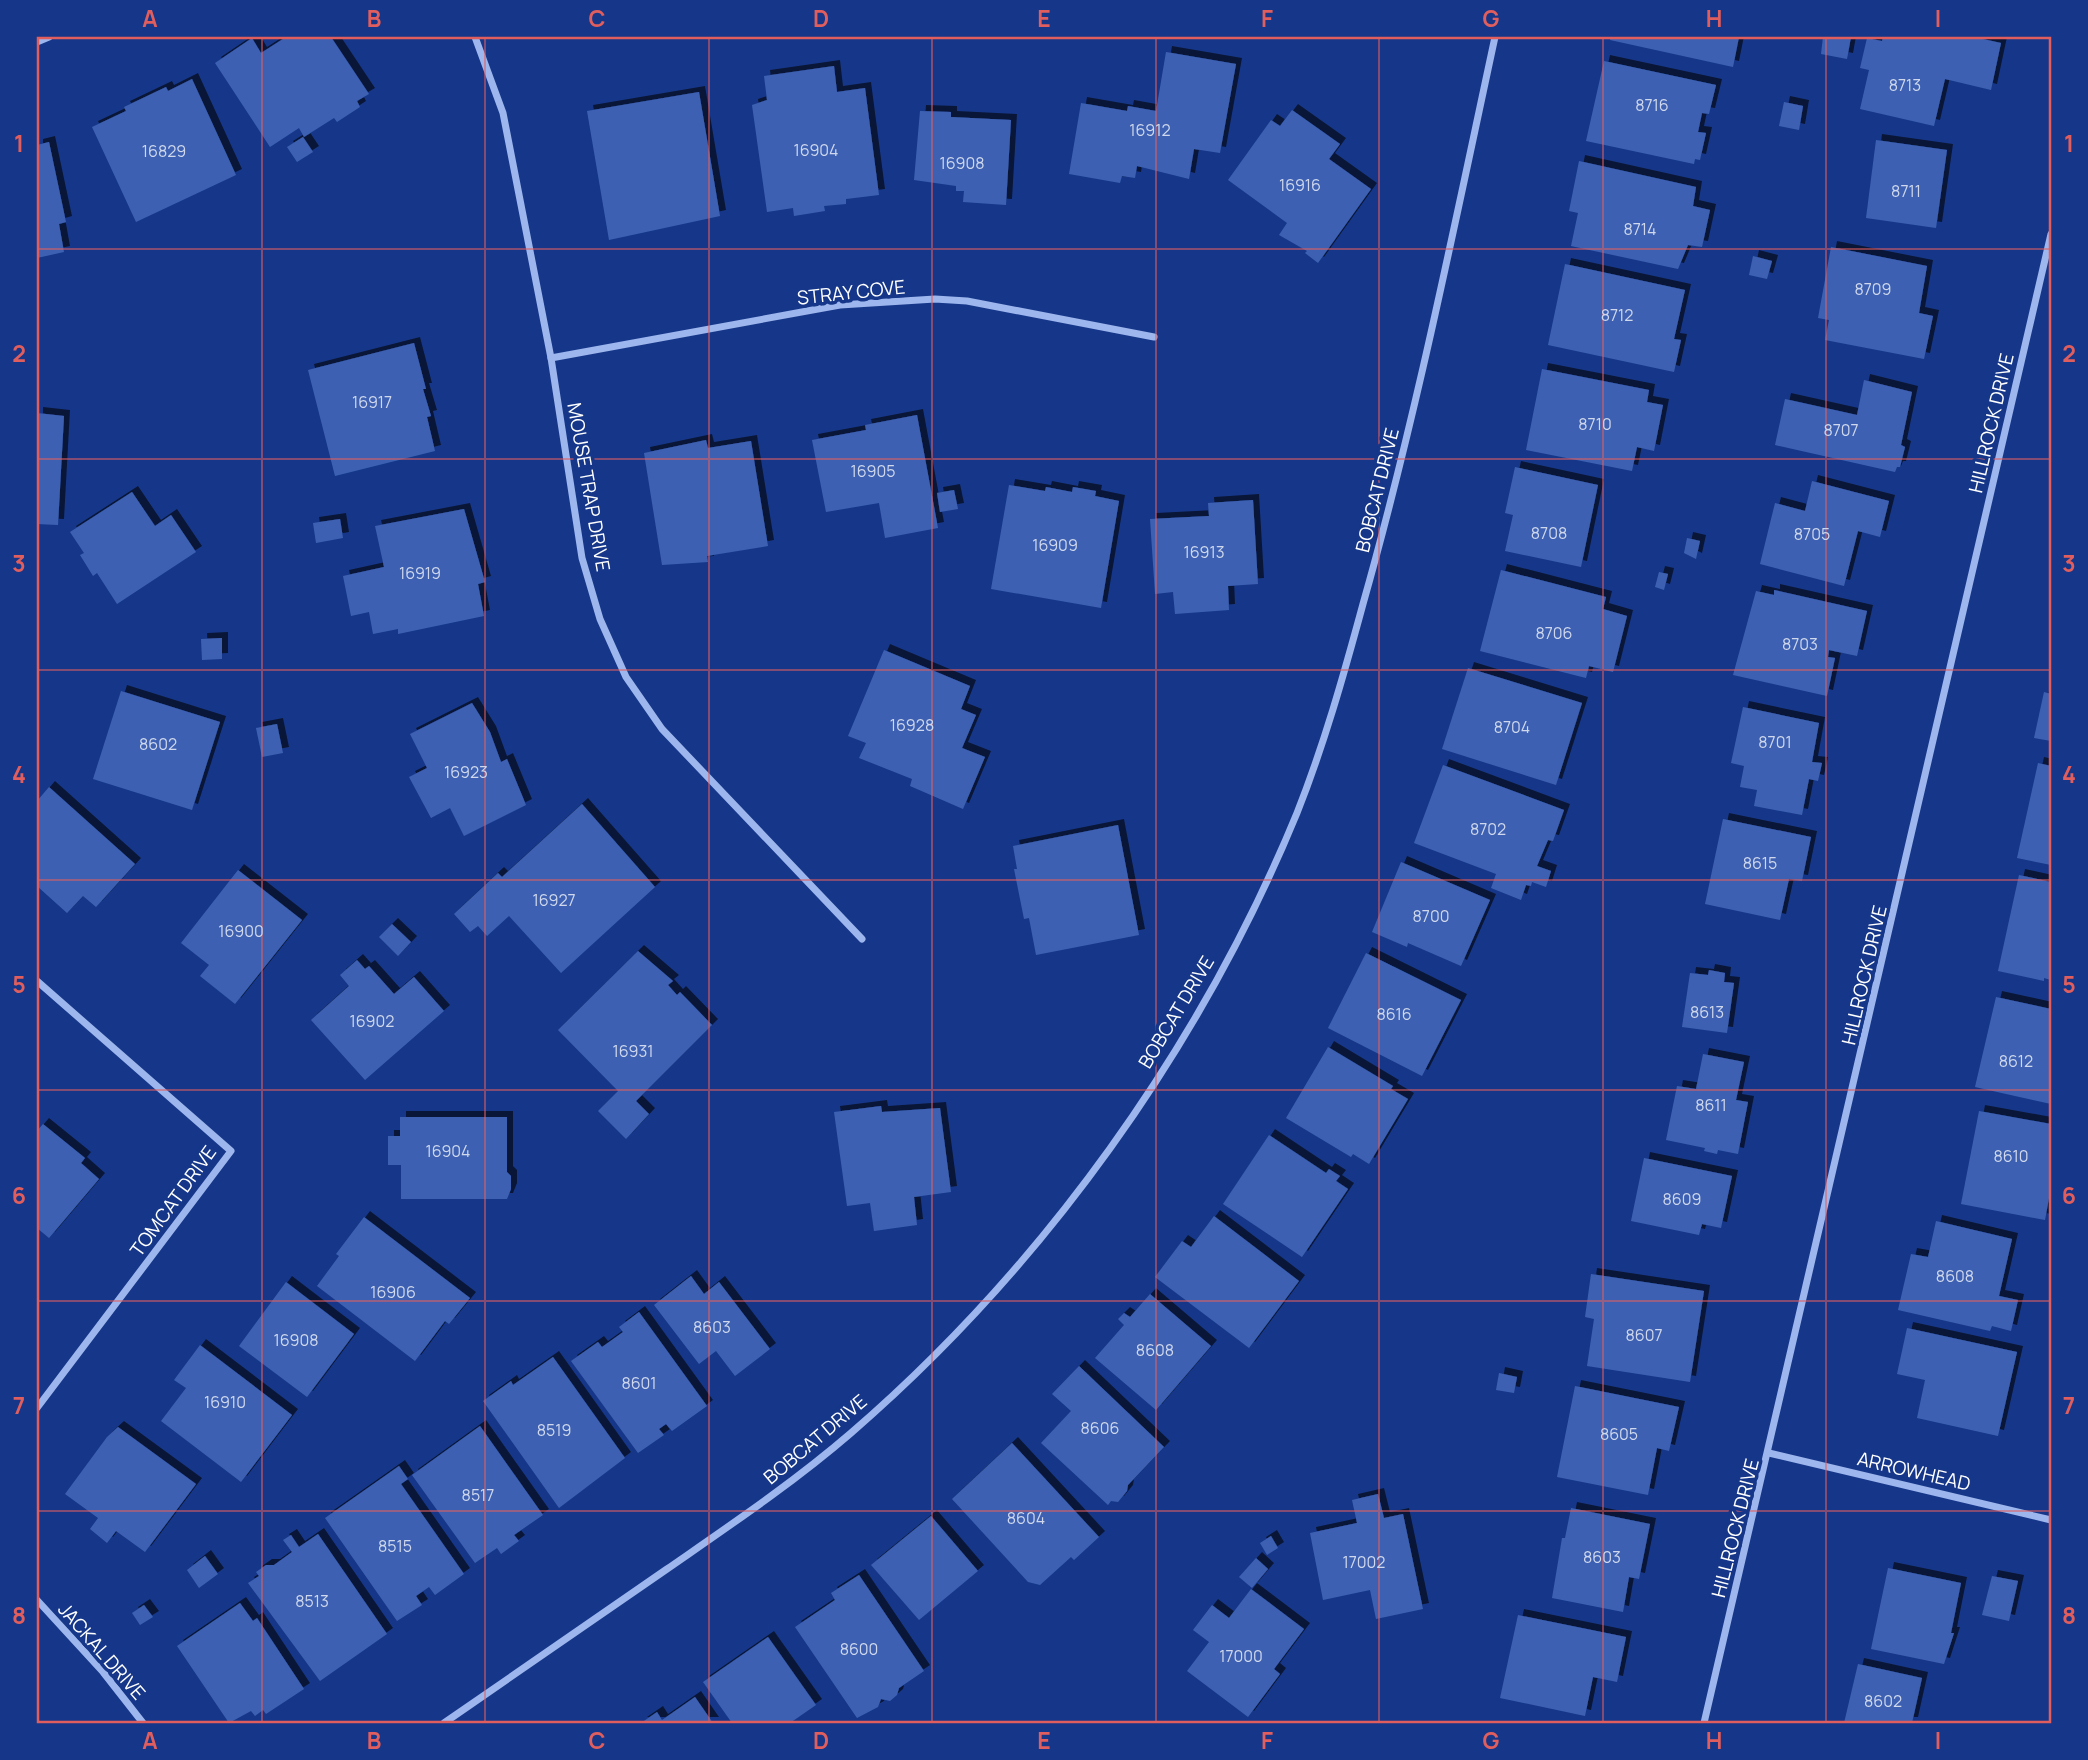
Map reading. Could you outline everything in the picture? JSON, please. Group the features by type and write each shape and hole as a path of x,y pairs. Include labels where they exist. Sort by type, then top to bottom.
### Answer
{"street":[{"path":"37,42 49,37"},
{"name":"MOUSE TRAP DRIVE","path":"475,37 503,113 551,358 582,558 600,619 626,677 662,729 862,939"},
{"name":"BOBCAT DRIVE","path":"444,1723 770,1497 852,1432 952,1336 1041,1236 1127,1122 1204,1002 1255,907 1298,809 1335,703 1398,482 1495,37"},
{"name":"HILLROCK DRIVE","path":"1704,1723 2051,234"},
{"name":"STRAY COVE","path":"551,358 840,305 935,299 967,301 1154,337"},
{"name":"TOMCAT DRIVE","path":"37,981 231,1151 37,1408"},
{"name":"ARROWHEAD","path":"1769,1453 2051,1520"},
{"name":"JACKAL DRIVE","path":"37,1600 103,1672 143,1723"}],"building":[{"path":"286,37 331,37 369,94 357,101 360,107 337,122 334,118 304,137 299,128 270,147 215,63 252,38 261,53"},
{"path":"1611,37 1739,37 1733,67 1610,40"},
{"path":"1823,37 1851,37 1847,59 1821,54"},
{"path":"1883,37 1974,37 2001,43 1991,90 1945,79 1934,126 1860,109 1869,70 1860,68 1867,38 1882,41"},
{"path":"1166,52 1236,64 1220,153 1194,149 1189,179 1137,166 1135,178 1122,176 1120,183 1069,174 1081,103 1127,111 1128,106 1156,111"},
{"path":"1604,61 1716,85 1709,114 1702,113 1698,132 1706,133 1700,160 1695,159 1694,164 1586,141"},
{"path":"834,66 837,92 865,88 879,195 846,199 846,204 824,206 825,211 794,216 793,208 767,212 752,105 767,100 764,76"},
{"path":"192,79 236,175 136,222 92,127 126,111 124,107 166,87 168,91"},
{"path":"699,92 720,216 609,240 587,111"},
{"path":"1784,102 1803,106 1799,130 1779,126"},
{"path":"1292,110 1340,144 1329,159 1371,189 1318,263 1305,253 1307,251 1279,235 1287,223 1228,180 1271,120 1280,126"},
{"path":"920,111 951,112 951,117 1011,120 1006,205 963,202 964,191 956,191 956,186 914,180"},
{"path":"303,137 313,152 297,162 287,147"},
{"path":"1876,140 1947,150 1936,228 1866,218"},
{"path":"49,142 66,222 59,224 64,252 37,258 37,145"},
{"path":"1579,161 1696,187 1693,206 1710,210 1702,247 1688,245 1678,269 1571,246 1578,213 1569,211"},
{"path":"1831,247 1927,266 1919,313 1933,316 1924,359 1825,340 1829,320 1818,318"},
{"path":"1753,256 1772,261 1767,279 1749,275"},
{"path":"1565,264 1685,290 1674,339 1681,340 1674,372 1548,345"},
{"path":"414,343 426,389 423,389 431,416 427,417 435,451 335,476 308,370"},
{"path":"1542,369 1649,390 1647,402 1663,405 1654,451 1637,447 1632,471 1526,450"},
{"path":"1864,380 1912,392 1901,445 1905,447 1900,467 1897,467 1895,472 1775,445 1785,399 1857,415"},
{"path":"37,413 64,416 58,525 37,524"},
{"path":"917,415 938,528 885,538 879,503 826,512 812,440 866,430 865,425"},
{"path":"706,440 708,448 751,441 768,546 707,556 708,562 662,565 644,453"},
{"path":"1515,467 1598,485 1581,567 1505,551 1513,515 1505,513"},
{"path":"1812,481 1889,501 1880,537 1858,531 1844,586 1760,564 1775,503 1805,511"},
{"path":"1009,485 1072,492 1073,487 1096,491 1095,496 1119,501 1101,608 991,589"},
{"path":"954,490 958,509 940,512 937,493"},
{"path":"132,492 155,526 171,515 196,552 117,604 97,573 93,576 80,555 84,553 70,532"},
{"path":"1253,500 1258,584 1228,586 1229,610 1175,614 1173,592 1155,594 1150,519 1209,516 1208,503"},
{"path":"464,509 485,582 478,584 484,616 398,634 398,629 373,634 369,612 351,616 343,576 384,567 375,526"},
{"path":"340,519 343,538 316,543 313,523"},
{"path":"1687,538 1700,541 1696,559 1684,553"},
{"path":"1501,570 1606,597 1603,609 1627,616 1613,672 1589,666 1586,678 1480,651"},
{"path":"1659,572 1668,574 1664,590 1655,587"},
{"path":"1774,590 1867,611 1857,656 1829,650 1828,657 1835,658 1827,696 1733,675 1756,591 1774,595"},
{"path":"222,638 222,659 202,660 201,639"},
{"path":"884,650 970,686 961,709 976,715 962,748 985,757 963,809 910,786 912,779 859,758 866,743 848,736"},
{"path":"1468,668 1582,703 1556,785 1442,749"},
{"path":"121,691 220,722 192,810 93,779"},
{"path":"2044,692 2051,694 2051,741 2034,738"},
{"path":"472,703 490,732 501,762 507,759 526,805 464,836 450,808 431,818 409,777 427,768 410,734"},
{"path":"1743,707 1819,723 1812,762 1822,763 1818,781 1809,779 1802,815 1754,806 1757,790 1740,787 1744,766 1731,763"},
{"path":"277,724 283,753 262,757 256,728"},
{"path":"2038,763 2051,766 2051,865 2017,858"},
{"path":"1443,765 1564,810 1553,841 1548,840 1537,866 1551,871 1546,887 1532,882 1531,886 1526,885 1521,900 1491,888 1496,874 1414,843"},
{"path":"49,787 135,864 96,907 83,896 67,913 37,886 37,801"},
{"path":"582,804 655,887 561,973 509,916 487,936 478,926 470,932 454,914 498,873 502,877"},
{"path":"1723,819 1811,837 1802,881 1789,879 1780,920 1705,904"},
{"path":"1118,825 1139,935 1036,955 1029,918 1024,919 1014,869 1017,869 1013,846"},
{"path":"1401,862 1490,900 1461,966 1408,943 1407,947 1372,932"},
{"path":"238,870 302,920 235,1004 200,976 209,965 181,943"},
{"path":"2019,875 2051,882 2051,980 2044,978 2044,981 1998,971"},
{"path":"392,924 411,942 398,956 379,937"},
{"path":"638,951 673,981 668,985 677,995 680,992 712,1025 636,1101 649,1114 626,1139 598,1111 618,1091 558,1030"},
{"path":"1366,953 1461,1000 1422,1076 1328,1028"},
{"path":"357,960 365,969 369,966 394,994 414,977 444,1011 365,1080 311,1020 349,986 340,975"},
{"path":"1709,970 1725,973 1724,982 1734,983 1727,1033 1682,1027 1690,973 1708,975"},
{"path":"1996,997 2051,1009 2051,1104 1975,1087"},
{"path":"1328,1047 1393,1086 1391,1089 1408,1099 1369,1164 1353,1154 1351,1157 1286,1118"},
{"path":"1703,1054 1744,1062 1736,1100 1748,1102 1738,1154 1718,1150 1717,1154 1704,1151 1705,1148 1666,1140 1677,1086 1696,1089"},
{"path":"881,1106 882,1112 940,1108 951,1192 914,1197 917,1225 874,1231 870,1203 847,1206 834,1112"},
{"path":"1979,1111 2051,1124 2051,1187 2045,1220 1961,1204"},
{"path":"400,1117 507,1117 507,1172 511,1176 511,1189 507,1199 401,1199 401,1165 388,1165 388,1136 400,1136"},
{"path":"43,1124 85,1158 81,1163 99,1179 49,1238 37,1228 37,1131"},
{"path":"1269,1135 1326,1173 1329,1169 1340,1176 1336,1181 1348,1189 1302,1257 1223,1204"},
{"path":"1644,1158 1732,1176 1721,1228 1702,1224 1699,1235 1631,1221"},
{"path":"1214,1216 1299,1281 1249,1348 1155,1277 1182,1241 1191,1247"},
{"path":"364,1217 470,1298 449,1324 445,1321 415,1361 317,1286 339,1256 336,1254"},
{"path":"1936,1221 2012,1239 1999,1296 2018,1300 2011,1331 1992,1326 1990,1331 1898,1310 1911,1254 1928,1257"},
{"path":"1591,1274 1704,1291 1690,1382 1587,1366 1594,1319 1585,1317"},
{"path":"691,1276 704,1294 719,1282 770,1349 735,1376 716,1351 699,1364 654,1305"},
{"path":"286,1282 354,1334 307,1397 239,1346"},
{"path":"1150,1294 1211,1346 1156,1410 1095,1358 1124,1325 1118,1319 1124,1313 1130,1317"},
{"path":"639,1312 707,1406 672,1431 666,1424 659,1429 664,1435 638,1453 571,1361 598,1342 602,1347 623,1332 619,1327"},
{"path":"1907,1328 2017,1352 1998,1436 1917,1418 1925,1380 1897,1374"},
{"path":"200,1345 292,1415 241,1482 161,1421 186,1388 174,1380"},
{"path":"553,1357 625,1458 559,1508 483,1401 511,1381 513,1385"},
{"path":"1079,1366 1164,1447 1128,1485 1127,1491 1118,1502 1111,1501 1108,1505 1041,1443 1071,1411 1052,1394"},
{"path":"1499,1373 1517,1377 1514,1393 1496,1390"},
{"path":"1575,1386 1679,1407 1669,1451 1657,1448 1648,1495 1557,1477"},
{"path":"480,1426 543,1515 514,1535 519,1541 501,1554 497,1548 475,1563 412,1475"},
{"path":"118,1427 196,1484 145,1552 116,1531 107,1543 90,1529 98,1518 65,1494 107,1437"},
{"path":"1012,1443 1099,1537 1074,1560 1071,1557 1040,1585 1028,1582 952,1499"},
{"path":"399,1466 408,1479 401,1484 464,1574 435,1595 429,1587 416,1596 422,1605 397,1621 325,1518"},
{"path":"1378,1494 1384,1518 1403,1514 1423,1609 1376,1619 1370,1590 1323,1600 1310,1533 1357,1523 1352,1500"},
{"path":"1571,1508 1650,1524 1639,1579 1629,1577 1623,1612 1552,1598 1562,1538 1565,1538"},
{"path":"931,1516 978,1571 919,1620 871,1565"},
{"path":"318,1534 387,1634 320,1681 248,1583 259,1576 256,1572 266,1565 274,1565 292,1552 283,1540 291,1535 299,1547"},
{"path":"1271,1536 1278,1548 1267,1555 1260,1543"},
{"path":"205,1556 218,1574 199,1588 187,1570"},
{"path":"1256,1558 1268,1569 1252,1588 1239,1577"},
{"path":"1888,1568 1961,1583 1951,1633 1954,1633 1944,1664 1871,1649"},
{"path":"859,1575 924,1671 899,1688 897,1695 890,1701 881,1699 878,1707 857,1718 795,1627 835,1600 831,1593"},
{"path":"1992,1576 2018,1581 2009,1621 1982,1615"},
{"path":"1251,1589 1304,1629 1274,1669 1280,1674 1248,1717 1187,1671 1209,1642 1193,1630 1212,1605 1229,1618"},
{"path":"240,1603 253,1621 257,1618 304,1689 266,1714 263,1710 255,1716 251,1711 229,1723 177,1646"},
{"path":"144,1605 153,1617 140,1625 132,1613"},
{"path":"1518,1615 1626,1637 1617,1682 1593,1677 1585,1716 1500,1698"},
{"path":"768,1637 816,1705 790,1723 732,1723 703,1682"},
{"path":"1858,1664 1922,1678 1912,1723 1844,1723"},
{"path":"695,1697 713,1723 641,1723 657,1712 662,1720"}]}
